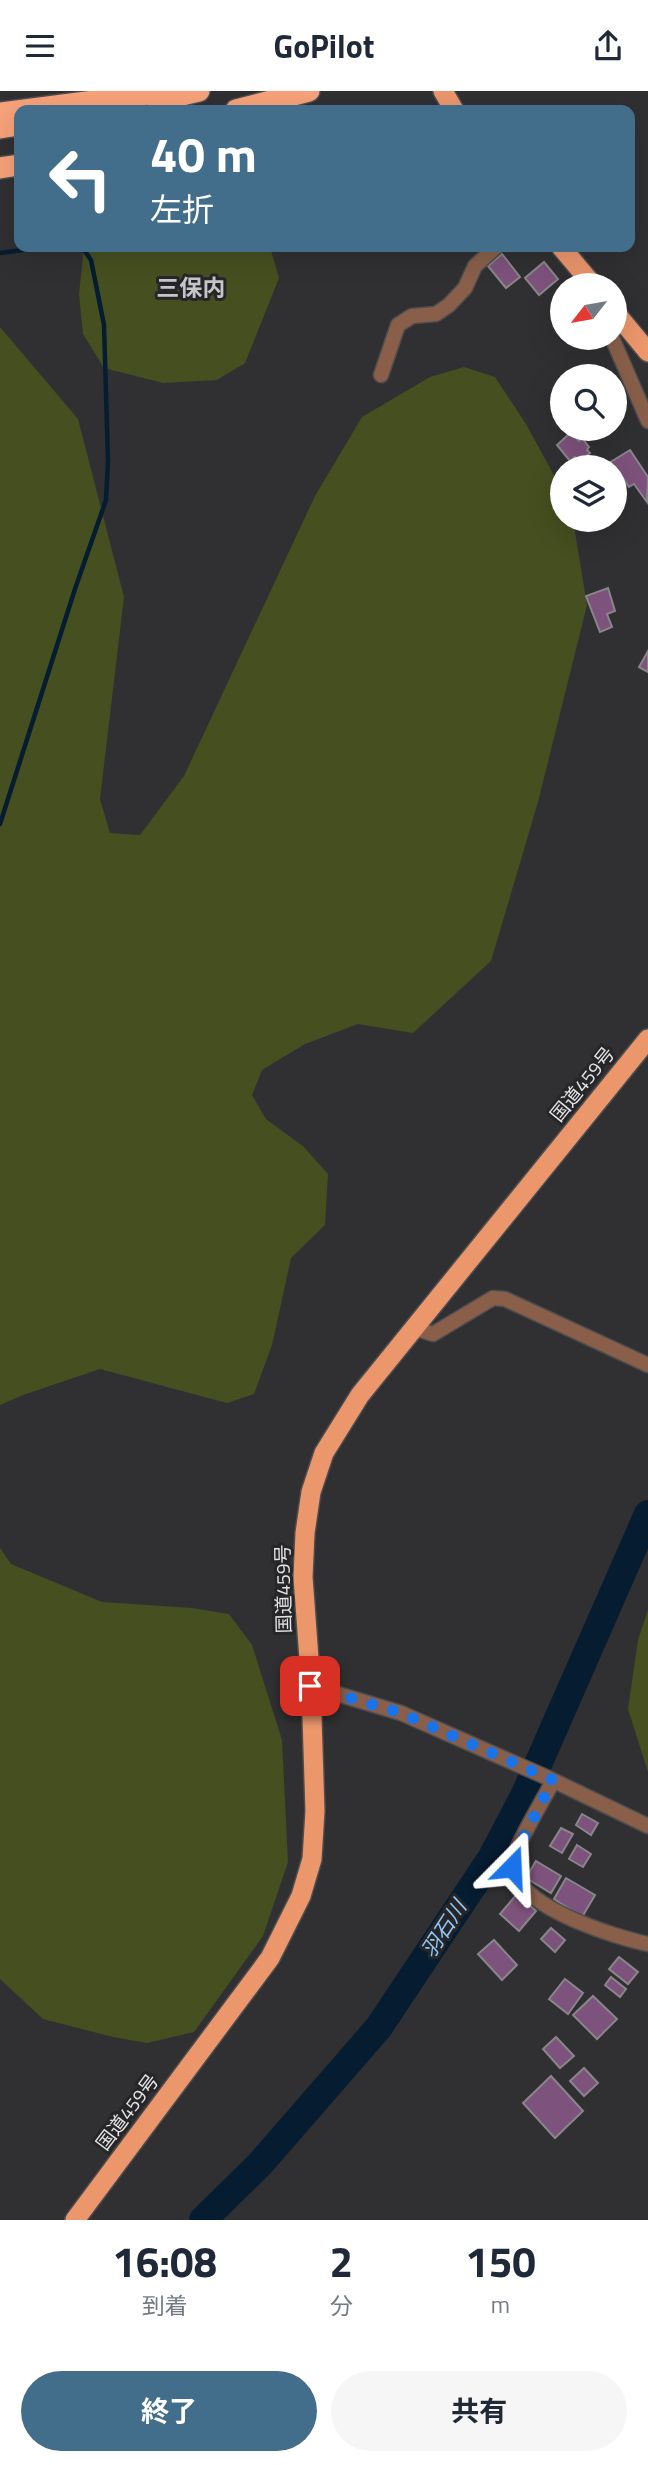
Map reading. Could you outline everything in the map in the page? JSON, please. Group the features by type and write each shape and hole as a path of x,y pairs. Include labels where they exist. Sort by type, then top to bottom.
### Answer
{"highway":[{"path":"62,105 171,91"},
{"path":"136,105 199,91"},
{"path":"255,105 309,91"},
{"path":"565,252 583,273"},
{"path":"627,327 648,352"},
{"name":"国道459号","path":"75,2220 270,1958 301,1896 312,1859 315,1811 303,1577 305,1533 311,1492 324,1453 360,1395 648,1039"}],"street":[{"path":"381,375 398,325 412,316 436,314 449,305 465,288 475,266 490,252"},
{"path":"617,350 648,421"},
{"path":"414,1328 433,1334 493,1298 505,1299 648,1365"},
{"path":"310,1686 401,1713 648,1826"},
{"path":"549,1779 513,1858 515,1876 535,1899 553,1909 600,1930 648,1944"}],"green space":[{"path":"83,252 271,252 279,278 245,363 217,380 163,383 104,368 83,334 79,294"},
{"path":"0,327 78,419 124,597 100,799 110,833 140,835 184,776 315,496 362,417 430,377 464,367 495,377 526,424 550,468 550,532 575,532 587,605 538,802 491,961 413,1033 358,1024 305,1044 262,1070 252,1095 266,1119 304,1147 328,1174 325,1225 291,1258 272,1345 254,1394 227,1403 100,1369 0,1405"},
{"path":"0,1548 11,1564 102,1602 192,1608 229,1614 252,1645 282,1740 288,1862 263,1936 194,2032 147,2043 43,2019 0,1979"},
{"path":"648,1610 648,1772 628,1709 638,1640"}],"building":[{"path":"502,254 520,277 506,288 488,266"},
{"path":"544,262 553,273 550,273 550,286 539,295 525,278"},
{"path":"561,441 584,441 590,453 565,455 557,445"},
{"path":"630,450 648,477 647,502 634,484 629,487 627,484 627,455 622,455"},
{"path":"608,588 615,611 607,614 612,627 600,632 586,596"},
{"path":"648,651 648,672 639,667"},
{"path":"582,1814 598,1823 591,1835 576,1825"},
{"path":"561,1828 573,1834 562,1853 550,1846"},
{"path":"577,1845 591,1854 583,1867 569,1859"},
{"path":"536,1861 561,1876 551,1893 526,1878"},
{"path":"566,1878 595,1895 582,1917 554,1899"},
{"path":"517,1894 536,1911 519,1931 500,1914"},
{"path":"551,1928 565,1940 555,1952 541,1939"},
{"path":"494,1940 517,1965 502,1980 478,1954"},
{"path":"619,1957 638,1972 628,1984 609,1969"},
{"path":"611,1977 626,1989 620,1997 605,1985"},
{"path":"565,1979 583,1993 568,2014 549,1999"},
{"path":"593,1996 617,2019 597,2039 573,2015"},
{"path":"556,2037 574,2056 560,2068 543,2049"},
{"path":"584,2068 598,2083 584,2096 570,2081"},
{"path":"551,2076 583,2111 555,2138 523,2103"}],"waterway":[{"path":"0,253 14,251"},
{"path":"0,824 106,500 108,460 104,325 91,260 85,252"},
{"name":"羽石川","path":"203,2220 260,2164 379,2027 492,1857 525,1794 648,1514"}],"district":[{"name":"三保内","path":"191,288"}],"route":[{"path":"310,1686 401,1713 553,1780 513,1858 512,1867"}]}
